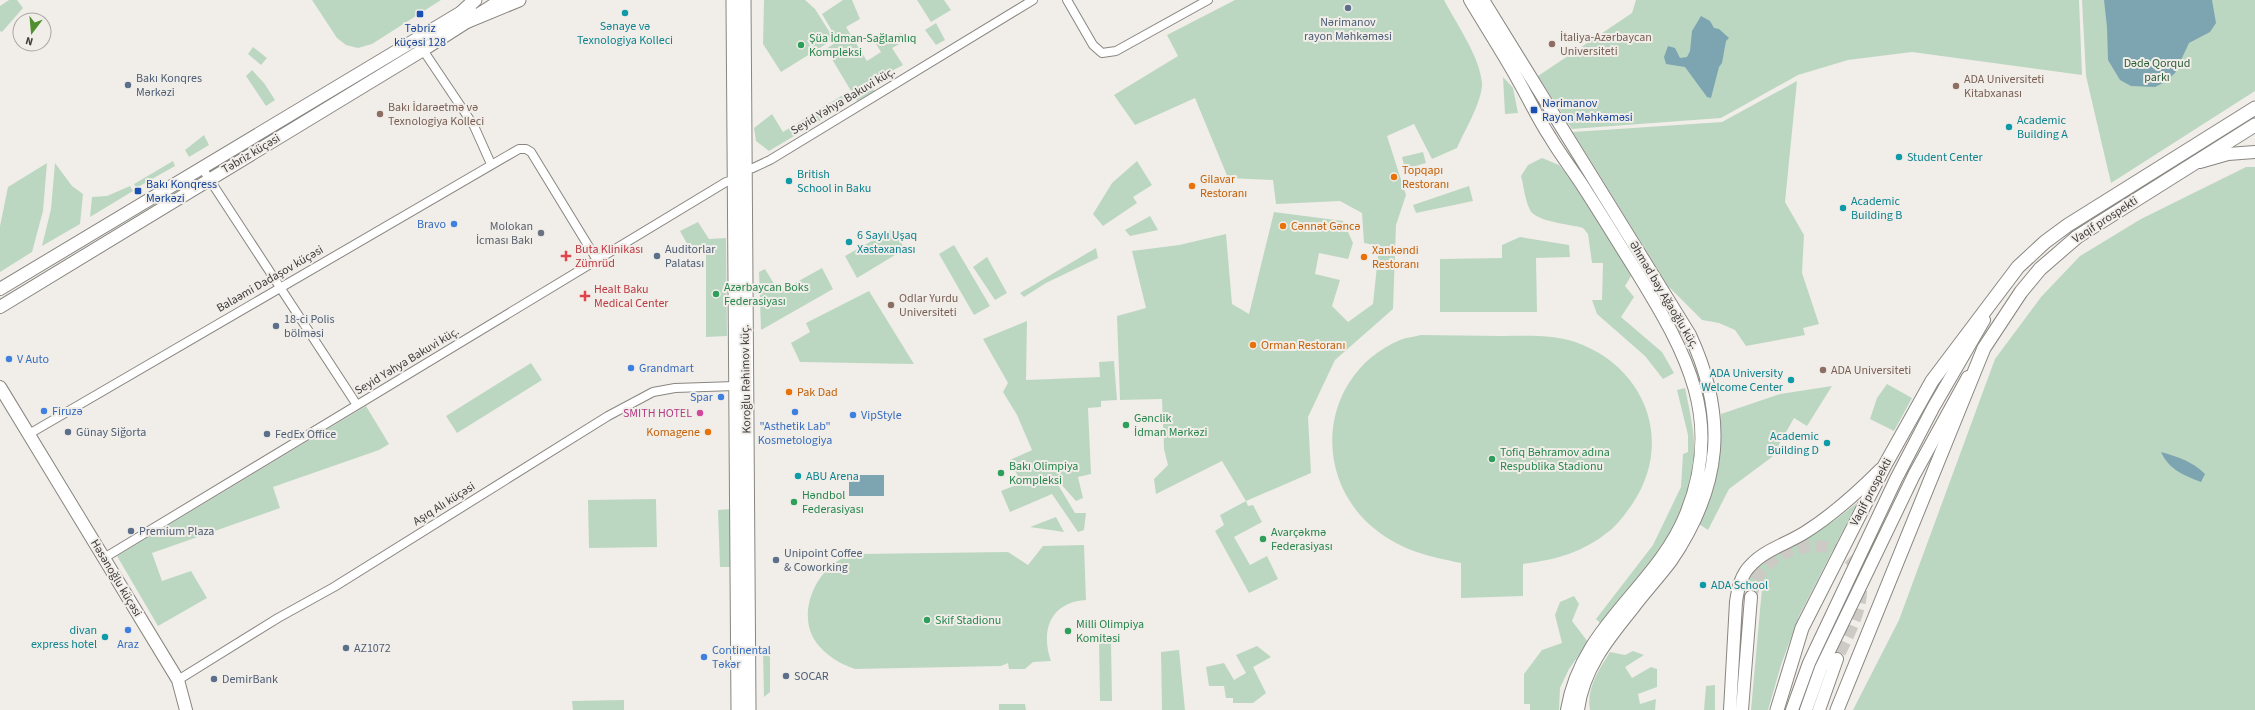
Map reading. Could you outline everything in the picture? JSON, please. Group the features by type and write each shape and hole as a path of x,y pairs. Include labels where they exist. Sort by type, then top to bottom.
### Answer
{"main road":[{"path":"465,16 475,0"},
{"path":"465,16 519,0"},
{"name":"Koroğlu Rəhimov küç.","path":"733,0 728,182 735,386 738,710"},
{"name":"Koroğlu Rəhimov küç.","path":"744,0 749,710"},
{"name":"Vaqif prospekti","path":"1777,710 1802,628 1885,465 1932,381 2000,292 2027,258 2068,225 2255,108"},
{"name":"Vaqif prospekti","path":"1837,710 1984,348 2021,292 2064,247 2255,125"}],"street":[{"name":"Təbriz küçəsi","path":"0,307 423,50 465,16 481,0"},
{"name":"Təbriz küçəsi","path":"0,290 202,168 465,16 501,0"},
{"name":"Seyid Yəhya Bakuvi küç.","path":"746,170 754,168 770,160 1033,0"},
{"path":"1067,0 1093,45 1102,53 1116,51 1208,0"},
{"name":"Əhməd bəy Ağaoğlu küç.","path":"1470,0 1508,61 1543,126 1586,191 1668,322 1688,367 1696,394 1702,432 1701,463 1696,489 1685,517 1662,555 1600,632 1585,655 1574,681 1567,710"},
{"name":"Əhməd bəy Ağaoğlu küç.","path":"1483,0 1690,335 1708,377 1714,410 1714,447 1706,491 1693,522 1670,562 1604,644 1583,685 1578,710"},
{"path":"423,50 474,126 491,164"},
{"path":"1543,126 1556,119"},
{"name":"Balaəmi Dadaşov küçəsi","path":"29,434 519,149 526,148 531,152 597,260"},
{"path":"2189,166 2228,154 2255,152"},
{"path":"202,168 357,405"},
{"name":"Seyid Yəhya Bakuvi küç.","path":"104,558 728,182"},
{"name":"Vaqif prospekti","path":"1792,710 1809,663 1896,479 1933,408 2000,292"},
{"name":"Vaqif prospekti","path":"1806,710 1821,668 1911,482 1984,348"},
{"name":"Aşıq Alı küçəsi","path":"178,680 278,618 348,578 608,416 653,392 675,388 735,386"},
{"path":"0,387 29,434"},
{"path":"1696,394 1711,392"},
{"name":"Həsənoğlu küçəsi","path":"29,434 178,680 186,710"},
{"path":"1730,710 1736,602 1738,590 1744,574 1753,562 1803,533 1839,509 1885,465"},
{"path":"1742,710 1751,597"},
{"path":"1819,710 1837,659"}],"green space":[{"path":"9,0 17,0 23,8 20,12 12,12 12,21 2,32 0,31 0,6"},
{"path":"312,0 441,0 372,44 358,48 346,45 337,38"},
{"path":"764,0 805,0 815,9 834,39 781,72 763,44"},
{"path":"843,0 852,0 860,19 846,27 867,61 881,52 873,39 882,33 887,41 901,33 905,41 892,48 903,65 871,82 874,91 857,101 826,49 838,41 822,14"},
{"path":"917,0 944,0 951,10 931,22"},
{"path":"1235,0 1444,0 1467,40 1477,62 1482,83 1480,98 1457,148 1432,159 1414,124 1387,136 1406,195 1396,225 1393,309 1335,360 1308,417 1311,473 1246,501 1222,461 1156,494 1154,479 1168,465 1164,449 1162,399 1120,400 1117,316 1146,308 1132,251 1179,245 1226,234 1232,304 1249,314 1274,212 1343,221 1353,243 1348,259 1319,253 1315,274 1340,280 1332,306 1348,322 1373,304 1379,246 1364,243 1362,213 1340,201 1276,204 1273,180 1228,178 1195,98 1135,125 1114,95 1178,56 1167,35"},
{"path":"1636,0 2079,0 2082,75 1912,52 1848,60 1798,75 1721,118 1572,129 1538,76 1632,13"},
{"name":"Dədə Qorqud parkı","path":"2082,0 2255,0 2255,91 2111,183 2086,76"},
{"path":"936,23 945,40 936,45 925,30"},
{"path":"253,47 267,58 261,65 248,54"},
{"path":"252,70 264,83 275,100 266,106 246,76"},
{"path":"1503,77 1513,88 1518,113 1505,114"},
{"path":"1797,81 1785,202 1804,235 1802,273 1819,324 1803,328 1805,335 1746,346 1735,330 1719,323 1702,320 1668,286 1573,132 1722,122"},
{"path":"843,95 846,105 769,151 756,141 754,128 772,114 783,132"},
{"path":"204,135 209,145 189,157 185,150"},
{"path":"1423,152 1426,163 1405,169 1402,157"},
{"path":"1542,158 1559,165 1586,197 1631,276 1625,286 1634,297 1621,317 1662,352 1674,373 1663,379 1645,356 1597,314 1592,300 1602,300 1603,263 1592,263 1588,234 1583,228 1546,220 1533,214 1530,210 1521,176 1528,165"},
{"path":"173,161 175,166 136,188 134,184"},
{"path":"1137,161 1152,185 1133,197 1137,203 1103,226 1093,214 1112,183"},
{"path":"47,163 43,211 32,252 0,272 0,226 8,187"},
{"path":"55,163 72,186 83,194 80,224 42,246 51,209"},
{"path":"2246,167 2255,167 2255,710 1853,710 1899,620 1995,359 2041,297 2080,256 2141,219"},
{"path":"130,186 133,191 90,217 92,197 107,196"},
{"path":"1469,186 1473,201 1416,213 1413,205"},
{"path":"1150,216 1158,230 1130,236 1125,230"},
{"name":"Azərbaycan Boks Federasiyası","path":"698,222 709,239 726,238 727,336 706,337 706,253 697,245 690,249 680,231"},
{"path":"893,229 905,249 857,278 845,256"},
{"path":"1520,237 1569,245 1570,257 1536,258 1537,312 1440,312 1440,259 1502,258 1502,245"},
{"path":"954,245 990,306 974,315 939,254"},
{"path":"1096,248 1098,258 1046,283 1024,297 1020,293"},
{"path":"987,257 1007,293 995,300 973,267"},
{"path":"822,268 833,289 761,330 759,272 765,269 779,292"},
{"path":"869,291 914,364 800,362 791,343 810,332 806,323"},
{"path":"1027,321 1026,380 1100,377 1099,362 1114,361 1117,400 1101,401 1101,407 1088,408 1091,474 1078,477 1083,498 1076,501 1059,482 1057,483 1075,513 1086,513 1084,530 1078,532 1052,494 1010,512 1001,491 1021,483 1010,460 1032,450 1017,415 1003,392 1008,383 983,339"},
{"name":"Tofiq Bəhramov adına Respublika Stadionu","path":"1421,335 1533,336 1553,337 1573,341 1606,357 1624,374 1638,392 1648,414 1652,436 1650,459 1644,483 1631,506 1612,529 1595,542 1565,555 1523,564 1523,596 1461,598 1461,563 1424,554 1401,546 1380,533 1370,525 1351,503 1338,477 1333,451 1334,424 1341,398 1355,375 1374,355 1400,340"},
{"path":"531,363 542,380 457,433 446,416"},
{"path":"1887,384 1912,398 1894,431 1870,419 1877,398"},
{"path":"1832,386 1807,426 1794,418 1772,457 1729,489 1708,530 1699,524 1710,496 1717,470 1721,414 1780,394"},
{"path":"1685,388 1692,424 1694,461 1690,484 1683,507 1673,528 1660,549 1602,625 1596,619 1653,545 1681,487 1683,454 1688,452 1688,435 1677,390"},
{"path":"366,406 389,444 379,450 273,487 280,508 152,553 162,581 191,571 207,598 158,626 117,556"},
{"path":"656,499 657,547 589,548 588,500"},
{"path":"1246,501 1248,506 1253,505 1262,522 1234,537 1250,565 1267,556 1278,579 1249,593 1215,531 1224,525 1220,515"},
{"path":"1857,503 1799,616 1781,665 1768,710 1751,710 1762,588 1744,585 1750,573 1759,563 1834,521"},
{"path":"731,509 731,567 720,567 718,510"},
{"path":"1056,517 1064,532 1030,527"},
{"path":"1084,545 1086,600 1074,602 1064,606 1051,620 1047,639 1051,661 1033,662 1025,669 1009,669 1008,663 1001,666 855,669 844,665 827,654 819,646 812,635 808,623 810,598 815,586 822,575 831,566 846,557 859,554 1008,552 1028,565 1043,546"},
{"path":"1574,596 1579,604 1572,621 1588,642 1569,669 1560,688 1559,710 1530,710 1530,704 1524,704 1524,674 1542,650 1562,643 1555,615 1560,602"},
{"path":"1099,641 1111,641 1112,701 1100,701"},
{"path":"1257,646 1271,657 1253,667 1266,693 1253,703 1233,703 1233,698 1226,698 1224,686 1209,686 1206,667 1224,663 1234,680 1246,673 1236,655"},
{"path":"1179,650 1185,710 1162,710 1161,652"},
{"path":"763,651 770,657 770,692 764,697"},
{"path":"1633,651 1644,655 1625,667 1632,678 1651,667 1657,669 1657,687 1638,694 1640,704 1656,699 1655,710 1590,710 1590,694 1594,680 1610,652 1625,655"},
{"path":"1715,685 1715,710 1704,710 1706,686"},
{"path":"624,700 624,710 573,710 572,701"},
{"path":"999,704 1025,704 1026,710 999,710"}],"water":[{"path":"2104,0 2212,0 2216,23 2210,32 2189,43 2175,73 2165,82 2155,87 2131,86 2120,80 2108,60"},
{"path":"1701,16 1710,21 1714,28 1719,29 1729,38 1726,41 1722,63 1719,67 1711,98 1707,97 1685,67 1666,64 1664,57 1668,46 1675,48 1680,58 1687,57 1690,51 1692,31"},
{"path":"2161,452 2184,460 2195,466 2205,474 2201,482 2173,468"},
{"path":"849,475 884,475 884,496 849,496"}],"tunnel":[{"path":"1751,597 1754,585 1763,569 1775,558 1789,551 1805,547 1821,546 1836,550 1849,558 1857,570 1861,587 1861,596 1853,624 1837,659"}],"place":[{"name":"Nərimanov rayon Məhkəməsi","path":"1348,8"},
{"name":"Sənaye və Texnologiya Kolleci","path":"625,13"},
{"name":"Təbriz küçəsi 128","path":"420,14"},
{"name":"İtaliya-Azərbaycan Universiteti","path":"1552,44"},
{"name":"Şüa İdman-Sağlamlıq Kompleksi","path":"801,45"},
{"name":"Bakı Konqres Mərkəzi","path":"128,85"},
{"name":"ADA Universiteti Kitabxanası","path":"1956,86"},
{"name":"Nərimanov Rayon Məhkəməsi","path":"1534,110"},
{"name":"Bakı İdarəetmə və Texnologiya Kolleci","path":"380,114"},
{"name":"Academic Building A","path":"2009,127"},
{"name":"Student Center","path":"1899,157"},
{"name":"Topqapı Restoranı","path":"1394,177"},
{"name":"British School in Baku","path":"789,181"},
{"name":"Gilavar Restoranı","path":"1192,186"},
{"name":"Bakı Konqress Mərkəzi","path":"138,191"},
{"name":"Academic Building B","path":"1843,208"},
{"name":"Bravo","path":"454,224"},
{"name":"Cənnət Gəncə","path":"1283,226"},
{"name":"Molokan İcması Bakı","path":"541,233"},
{"name":"6 Saylı Uşaq Xəstəxanası","path":"849,242"},
{"name":"Buta Klinikası Zümrüd","path":"566,256"},
{"name":"Auditorlar Palatası","path":"657,256"},
{"name":"Xankəndi Restoranı","path":"1364,257"},
{"name":"Azərbaycan Boks Federasiyası","path":"716,294"},
{"name":"Healt Baku Medical Center","path":"585,296"},
{"name":"Odlar Yurdu Universiteti","path":"891,305"},
{"name":"18-ci Polis bölməsi","path":"276,326"},
{"name":"Orman Restoranı","path":"1253,345"},
{"name":"V Auto","path":"9,359"},
{"name":"Grandmart","path":"631,368"},
{"name":"ADA Universiteti","path":"1823,370"},
{"name":"ADA University Welcome Center","path":"1791,380"},
{"name":"Pak Dad","path":"789,392"},
{"name":"Spar","path":"721,397"},
{"name":"Firuzə","path":"44,411"},
{"name":"\"Asthetik Lab\" Kosmetologiya","path":"795,412"},
{"name":"SMITH HOTEL","path":"700,413"},
{"name":"VipStyle","path":"853,415"},
{"name":"Gənclik İdman Mərkəzi","path":"1126,425"},
{"name":"Günay Siğorta","path":"68,432"},
{"name":"Komagene","path":"708,432"},
{"name":"FedEx Office","path":"267,434"},
{"name":"Academic Building D","path":"1827,443"},
{"name":"Tofiq Bəhramov adına Respublika Stadionu","path":"1492,459"},
{"name":"Bakı Olimpiya Kompleksi","path":"1001,473"},
{"name":"ABU Arena","path":"798,476"},
{"name":"Həndbol Federasiyası","path":"794,502"},
{"name":"Premium Plaza","path":"131,531"},
{"name":"Avarçəkmə Federasiyası","path":"1263,539"},
{"name":"Unipoint Coffee & Coworking","path":"776,560"},
{"name":"ADA School","path":"1703,585"},
{"name":"Skif Stadionu","path":"927,620"},
{"name":"Araz","path":"128,630"},
{"name":"Milli Olimpiya Komitəsi","path":"1068,631"},
{"name":"divan express hotel","path":"105,637"},
{"name":"AZ1072","path":"346,648"},
{"name":"Continental Təkər","path":"704,657"},
{"name":"SOCAR","path":"786,676"},
{"name":"DemirBank","path":"214,679"}]}
